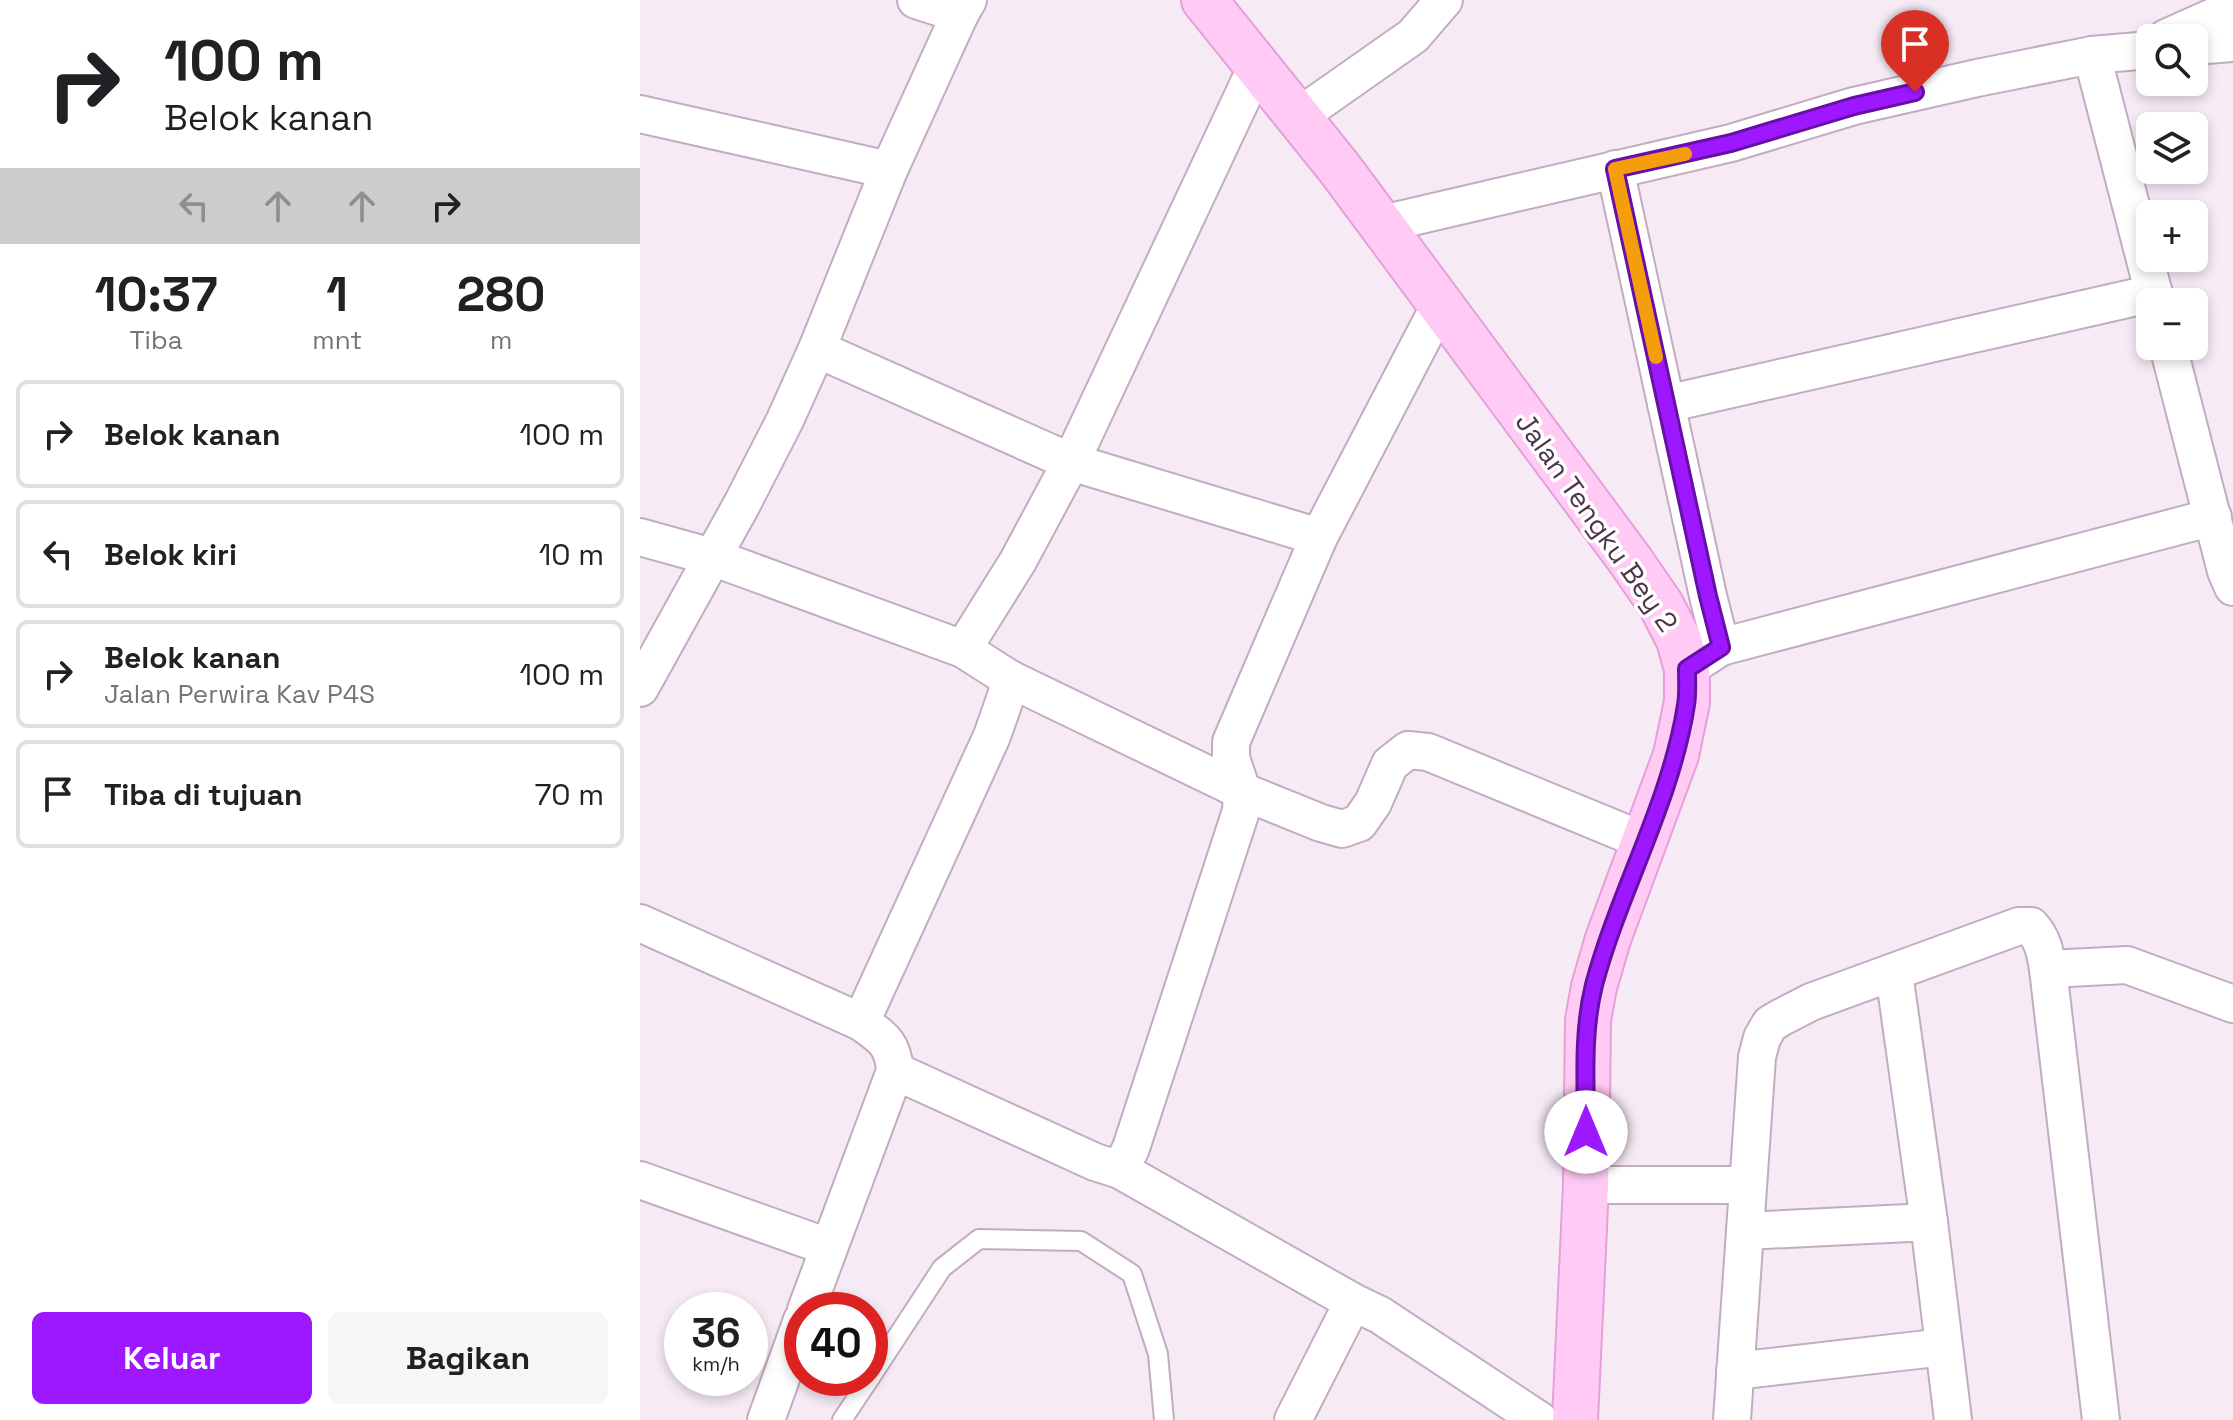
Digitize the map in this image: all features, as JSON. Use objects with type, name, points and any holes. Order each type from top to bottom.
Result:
[{"type":"street","points":[[640,688],[785,420],[889,170],[964,7],[916,0]]},
{"type":"street","points":[[1299,116],[1413,36],[1444,0]]},
{"type":"street","name":"Jalan Tengku Bey 2","points":[[1219,5],[1257,66],[1382,224],[1653,594],[1679,640],[1704,658],[1687,702],[1676,755],[1608,939],[1588,1020],[1586,1185],[1575,1420]]},
{"type":"street","points":[[2198,24],[2233,8]]},
{"type":"street","points":[[2208,45],[2233,43]]},
{"type":"street","points":[[1382,224],[1731,143],[1854,106],[2136,48]]},
{"type":"street","points":[[2092,55],[2153,288]]},
{"type":"street","points":[[963,649],[1018,561],[1071,462],[1257,66]]},
{"type":"street","points":[[640,114],[889,170]]},
{"type":"street","points":[[1615,169],[1666,404],[1704,658],[2213,517]]},
{"type":"street","points":[[1666,404],[2136,301]]},
{"type":"street","points":[[1120,1170],[1131,1148],[1241,811],[1242,791],[1231,758],[1231,742],[1319,537],[1441,303]]},
{"type":"street","points":[[817,349],[1071,462],[1319,537]]},
{"type":"street","points":[[2172,360],[2226,571],[2233,587]]},
{"type":"street","points":[[640,537],[712,557],[963,649],[1010,679],[1242,791],[1321,823],[1342,829],[1359,823],[1373,803],[1390,764],[1408,750],[1428,752],[1644,841]]},
{"type":"street","points":[[861,1022],[992,736],[1010,679]]},
{"type":"street","points":[[640,923],[861,1022],[885,1039],[894,1054],[895,1071],[812,1292]]},
{"type":"street","points":[[1732,1420],[1757,1057],[1770,1024],[1811,1002],[2019,926],[2031,926],[2044,944],[2048,969],[2101,1420]]},
{"type":"street","points":[[2048,969],[2127,965],[2233,1004]]},
{"type":"street","points":[[1894,973],[1953,1420]]},
{"type":"street","points":[[895,1071],[1095,1162],[1120,1170],[1380,1315],[1539,1420]]},
{"type":"street","points":[[640,1180],[828,1247]]},
{"type":"street","points":[[1586,1185],[1747,1185]]},
{"type":"street","points":[[1745,1231],[1929,1222]]},
{"type":"street","points":[[1293,1420],[1353,1302]]},
{"type":"street","points":[[1735,1371],[1944,1347]]},
{"type":"street","points":[[766,1420],[784,1370]]},
{"type":"lane","points":[[888,1350],[942,1268],[979,1239],[1081,1241],[1132,1274],[1158,1354],[1164,1420]]},
{"type":"lane","points":[[842,1420],[858,1396]]},
{"type":"slow traffic","points":[[1656,357],[1615,169],[1685,154]]},
{"type":"route","points":[[1586,1132],[1586,1052],[1594,987],[1608,939],[1676,755],[1687,702],[1687,669],[1721,647],[1615,169],[1731,143],[1854,106],[1915,92]]}]
